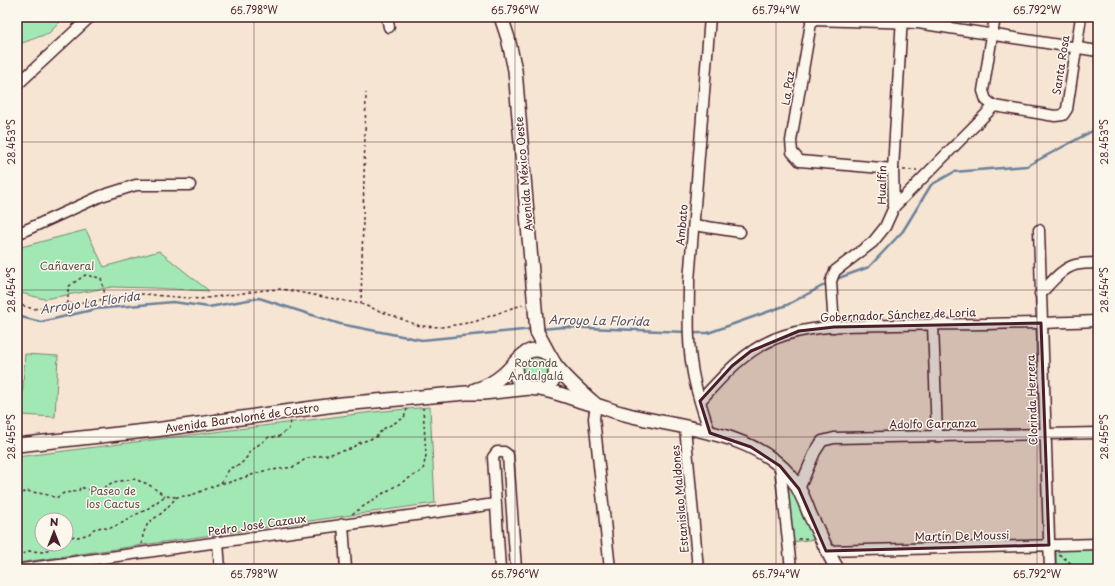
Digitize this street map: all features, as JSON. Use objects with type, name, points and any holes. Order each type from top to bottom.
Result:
[{"type":"main road","name":"Avenida México Oeste","points":[[501,17],[508,38],[515,70],[537,332],[552,359]]},
{"type":"main road","points":[[519,359],[528,352],[535,350],[543,352],[552,359],[555,372],[554,378],[547,386],[535,389],[522,384],[518,378],[515,368],[519,359],[537,332]]},
{"type":"main road","name":"Avenida Bartolomé de Castro","points":[[466,393],[479,389],[496,380],[519,359]]},
{"type":"main road","name":"Avenida Bartolomé de Castro","points":[[552,359],[570,381],[596,405]]},
{"type":"main road","name":"Avenida Bartolomé de Castro","points":[[17,445],[148,431],[342,404],[466,393],[535,389],[551,391],[620,413],[710,433],[764,453],[791,477],[799,489],[826,551],[837,569]]},
{"type":"street","points":[[17,85],[90,17]]},
{"type":"street","name":"Ambato","points":[[710,17],[689,281],[688,324],[688,340],[694,381],[710,433]]},
{"type":"street","points":[[894,207],[932,169],[990,103],[982,91],[994,17]]},
{"type":"street","name":"Santa Rosa","points":[[990,103],[1056,116],[1063,115],[1067,109],[1081,17]]},
{"type":"street","points":[[811,18],[902,20],[1098,51]]},
{"type":"street","name":"La Paz","points":[[811,18],[791,141],[792,152],[800,161],[893,169]]},
{"type":"street","name":"Hualfín","points":[[834,327],[831,281],[835,271],[873,242],[885,227],[894,207],[893,169],[902,20]]},
{"type":"street","points":[[17,234],[101,196],[136,185],[190,185]]},
{"type":"street","points":[[694,225],[740,232]]},
{"type":"street","name":"Clorinda Herrera","points":[[1039,230],[1050,569]]},
{"type":"street","points":[[1040,294],[1064,271],[1074,265],[1098,263]]},
{"type":"street","name":"Gobernador Sánchez de Loria","points":[[700,401],[732,366],[751,351],[774,339],[799,331],[834,327],[1098,321]]},
{"type":"street","points":[[933,324],[937,436]]},
{"type":"street","points":[[596,405],[594,418],[610,569]]},
{"type":"street","name":"Estanislao Maldones","points":[[685,427],[698,569]]},
{"type":"street","name":"Adolfo Carranza","points":[[799,489],[814,452],[822,441],[834,438],[1098,433]]},
{"type":"street","points":[[500,569],[493,457],[497,452],[504,452],[508,455],[516,569]]},
{"type":"street","points":[[780,466],[791,569]]},
{"type":"street","name":"Pedro José Cazaux","points":[[23,569],[141,554],[343,524],[495,504]]},
{"type":"street","points":[[343,524],[346,569]]},
{"type":"street","points":[[218,542],[220,569]]},
{"type":"street","name":"Martín De Moussi","points":[[826,551],[1098,544]]},
{"type":"path","points":[[361,304],[366,93]]},
{"type":"path","points":[[893,169],[932,169]]},
{"type":"path","points":[[68,304],[68,287],[85,275],[101,278],[106,299]]},
{"type":"path","points":[[17,303],[33,309],[142,294],[200,299],[282,289],[361,304],[420,326],[442,327],[474,322],[512,308],[535,302]]},
{"type":"path","points":[[17,496],[26,491],[50,495],[56,498],[64,493],[79,491],[80,487],[97,492],[113,482],[134,479],[148,484],[165,496],[177,497],[192,495],[221,483],[264,471],[294,467],[307,458],[327,455],[350,448],[376,437],[383,429],[404,418],[417,397]]},
{"type":"path","points":[[343,524],[350,515],[423,470],[426,455],[417,397]]},
{"type":"path","points":[[221,483],[230,468],[240,465],[250,451],[269,437],[278,437],[289,429],[291,423],[290,412]]},
{"type":"path","points":[[74,536],[78,537],[88,534],[94,529],[102,527],[108,529],[122,523],[146,510],[165,496]]},
{"type":"path","points":[[141,554],[143,534],[148,523],[163,512],[177,497]]},
{"type":"path","points":[[788,540],[820,537]]},
{"type":"path","points":[[1049,545],[1078,569]]},
{"type":"path","points":[[17,555],[29,551],[34,551]]},
{"type":"highlighted area","points":[[1041,323],[1049,545],[826,551],[799,489],[780,466],[751,447],[710,433],[700,401],[732,366],[751,351],[799,331],[834,327]]},
{"type":"green space","points":[[17,17],[65,17],[49,33],[17,45]]},
{"type":"green space","name":"Cañaveral","points":[[86,230],[104,267],[159,251],[209,291],[112,287],[44,299],[17,292],[17,248]]},
{"type":"green space","points":[[25,354],[58,356],[55,417],[21,415]]},
{"type":"green space","name":"Rotonda Andalgalá","points":[[538,354],[550,363],[548,378],[540,384],[526,381],[521,372],[522,363],[525,359]]},
{"type":"green space","name":"Paseo de los Cactus","points":[[430,407],[435,503],[17,563],[17,457],[373,412]]},
{"type":"green space","points":[[791,490],[797,497],[816,539],[792,542],[787,493]]},
{"type":"green space","points":[[1098,548],[1098,569],[1056,569],[1056,555],[1058,551]]},
{"type":"waterway","name":"Arroyo La Florida","points":[[836,279],[869,267],[903,231],[931,185],[954,172],[1027,166],[1098,128]]},
{"type":"waterway","name":"Arroyo La Florida","points":[[691,333],[708,333],[787,305],[828,283]]},
{"type":"waterway","name":"Arroyo La Florida","points":[[17,316],[41,322],[96,309],[173,302],[209,307],[259,298],[340,324],[422,340],[533,329]]},
{"type":"waterway","name":"Arroyo La Florida","points":[[542,329],[563,327],[686,332]]}]
